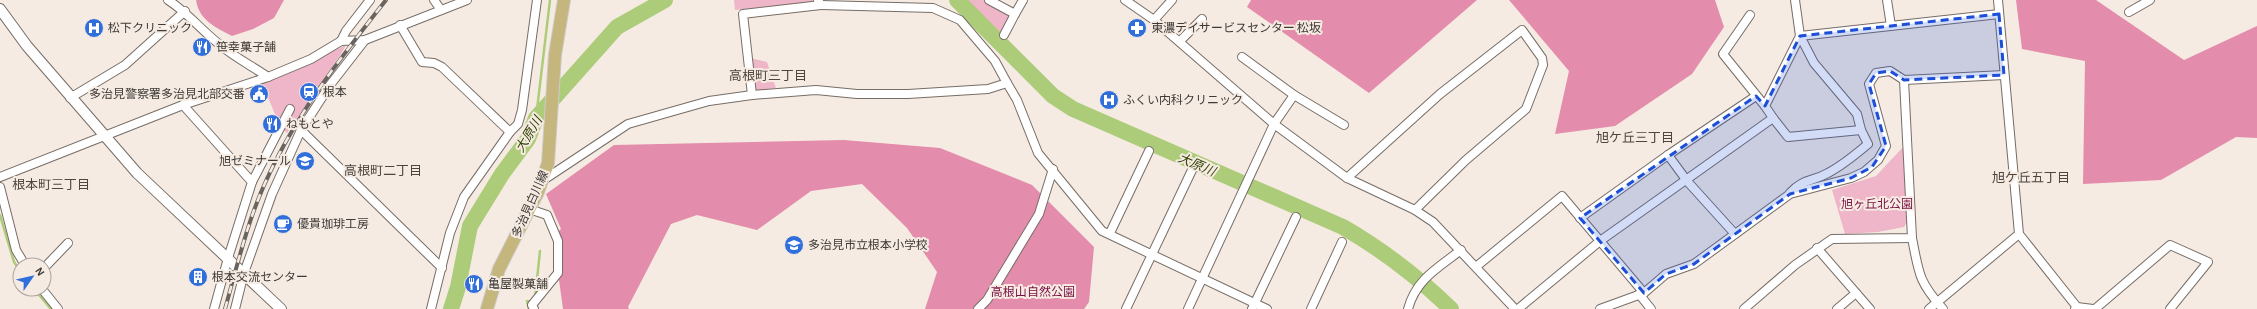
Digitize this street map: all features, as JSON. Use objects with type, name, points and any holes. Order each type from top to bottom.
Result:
[{"type":"main road","name":"多治見白川線","points":[[486,309],[499,269],[542,181],[548,163],[555,55],[564,0]]},
{"type":"street","points":[[168,0],[178,3],[201,29],[220,45],[268,76]]},
{"type":"street","points":[[341,41],[346,31],[370,0]]},
{"type":"street","points":[[434,0],[441,10]]},
{"type":"street","points":[[0,176],[104,137],[183,105],[268,76],[311,59],[341,41],[365,40],[466,0]]},
{"type":"street","points":[[432,309],[450,233],[464,197],[510,132],[518,124],[522,110],[537,0]]},
{"type":"street","points":[[989,0],[1015,14]]},
{"type":"street","points":[[1004,35],[1023,0]]},
{"type":"street","points":[[1124,0],[1154,20],[1274,124],[1346,178],[1415,210],[1434,222],[1477,266],[1513,308],[1600,241],[1773,118]]},
{"type":"street","points":[[1154,20],[1172,0]]},
{"type":"street","points":[[1600,309],[1641,293],[1666,274],[1694,264],[1790,194],[1799,183],[1826,174],[1846,163],[1868,144],[1861,130],[1857,114],[1814,63],[1800,36],[1795,0]]},
{"type":"street","points":[[1887,0],[1891,26]]},
{"type":"street","points":[[1998,0],[2019,234],[2076,308],[2094,309],[2170,245],[2208,262],[2170,309]]},
{"type":"street","points":[[2130,12],[2136,3],[2150,0]]},
{"type":"street","points":[[752,95],[743,14],[820,3],[933,8],[960,20],[995,61],[1017,100],[1038,153],[1053,169],[1102,231],[1110,233],[1151,254],[1203,277],[1254,306],[1267,309]]},
{"type":"street","points":[[0,9],[27,46],[70,98],[137,173],[281,309]]},
{"type":"street","points":[[70,98],[125,65],[185,11]]},
{"type":"street","points":[[1800,36],[1999,14]]},
{"type":"street","points":[[1750,15],[1723,54],[1788,137],[1861,130]]},
{"type":"street","points":[[1180,41],[1202,19]]},
{"type":"street","points":[[400,26],[422,62],[434,62],[442,67],[510,132]]},
{"type":"street","points":[[1346,178],[1440,94],[1522,30],[1542,58],[1543,66],[1526,109],[1466,160],[1415,210]]},
{"type":"street","points":[[1765,106],[1800,36]]},
{"type":"street","points":[[234,309],[244,273],[272,194],[301,130],[330,85],[365,40]]},
{"type":"street","points":[[1242,57],[1294,95],[1344,125]]},
{"type":"street","points":[[1790,194],[1851,178],[1872,167],[1883,153],[1886,146],[1869,84],[1876,73],[1890,71],[1904,80],[2004,75]]},
{"type":"street","points":[[1904,80],[1912,238],[1921,280],[1943,309]]},
{"type":"street","points":[[542,181],[628,124],[709,101],[752,95],[816,90],[857,94],[908,94],[988,89],[1007,83]]},
{"type":"street","points":[[1188,309],[1274,124],[1294,95]]},
{"type":"street","points":[[1580,218],[1668,155],[1756,96]]},
{"type":"street","points":[[183,105],[252,182]]},
{"type":"street","points":[[214,309],[228,258],[252,182],[290,109]]},
{"type":"street","points":[[301,130],[442,268]]},
{"type":"street","points":[[1110,233],[1149,151]]},
{"type":"street","points":[[1668,155],[1686,181],[1734,234]]},
{"type":"street","points":[[978,309],[987,300],[1039,214],[1053,169]]},
{"type":"street","points":[[1126,309],[1192,170]]},
{"type":"street","points":[[0,187],[16,250],[20,257]]},
{"type":"street","points":[[1477,266],[1562,196],[1641,293],[1651,309]]},
{"type":"street","points":[[529,209],[547,215],[558,241],[558,273],[532,305],[534,309]]},
{"type":"street","points":[[1254,306],[1296,217]]},
{"type":"street","points":[[1929,309],[2019,234]]},
{"type":"street","points":[[1744,309],[1817,248],[1832,239],[1912,238]]},
{"type":"street","points":[[1311,309],[1342,242]]},
{"type":"street","points":[[52,260],[68,243]]},
{"type":"street","points":[[1817,248],[1870,309]]},
{"type":"street","points":[[1408,309],[1412,294],[1427,276],[1461,250]]},
{"type":"street","points":[[1837,309],[1856,293]]},
{"type":"street","points":[[48,297],[58,309]]},
{"type":"highlighted area","points":[[1999,14],[2004,75],[1904,80],[1890,71],[1876,73],[1869,84],[1886,146],[1872,167],[1851,178],[1790,194],[1694,264],[1666,274],[1644,293],[1580,218],[1756,96],[1765,106],[1800,36]]},
{"type":"green space","points":[[196,0],[284,0],[274,18],[253,29],[232,36],[214,26],[204,18],[200,13]]},
{"type":"green space","points":[[734,0],[814,0],[815,2],[735,10]]},
{"type":"green space","points":[[967,0],[983,0],[1010,13],[1011,18],[1002,34]]},
{"type":"green space","points":[[1251,0],[1477,0],[1369,93],[1247,7]]},
{"type":"green space","points":[[1509,0],[1715,0],[1724,27],[1692,74],[1615,126],[1555,134],[1569,71]]},
{"type":"green space","points":[[2016,0],[2096,0],[2184,60],[2257,26],[2257,138],[2236,137],[2161,180],[2083,184],[2085,61],[2022,49]]},
{"type":"green space","points":[[346,45],[287,133],[280,126],[262,83]]},
{"type":"green space","points":[[750,58],[767,62],[776,88],[754,91]]},
{"type":"green space","name":"高根山自然公園","points":[[844,140],[940,148],[1032,185],[1094,247],[1089,302],[1084,309],[925,309],[937,272],[907,228],[862,184],[811,191],[757,230],[697,215],[671,224],[628,307],[629,309],[563,309],[553,236],[561,229],[546,194],[614,145]]},
{"type":"green space","name":"旭ヶ丘北公園","points":[[1905,145],[1907,222],[1904,227],[1878,232],[1845,234],[1832,190],[1876,176]]},
{"type":"waterway","points":[[536,118],[550,0]]},
{"type":"waterway","name":"大原川","points":[[451,309],[458,287],[470,226],[502,174],[528,139],[536,118],[617,27],[665,0]]},
{"type":"waterway","name":"大原川","points":[[957,0],[1053,96],[1073,109],[1343,227],[1399,265],[1426,286],[1451,309]]},
{"type":"waterway","points":[[0,215],[13,257]]},
{"type":"waterway","points":[[535,298],[540,251]]},
{"type":"waterway","points":[[41,297],[51,309]]},
{"type":"waterway","points":[[529,309],[527,301],[532,302]]},
{"type":"railway","points":[[225,309],[253,213],[265,183],[279,155],[294,127],[311,101],[347,50],[386,0]]},
{"type":"place","name":"松下クリニック","points":[[94,28]]},
{"type":"place","name":"東濃デイサービスセンター 松坂","points":[[1137,28]]},
{"type":"place","name":"笹幸菓子舗","points":[[202,47]]},
{"type":"place","name":"根本","points":[[309,92]]},
{"type":"place","name":"多治見警察署多治見北部交番","points":[[259,94]]},
{"type":"place","name":"ふくい内科クリニック","points":[[1109,100]]},
{"type":"place","name":"ねもとや","points":[[272,124]]},
{"type":"place","name":"旭ゼミナール","points":[[305,161]]},
{"type":"place","name":"優貴珈琲工房","points":[[283,224]]},
{"type":"place","name":"多治見市立根本小学校","points":[[794,245]]},
{"type":"place","name":"根本交流センター","points":[[198,277]]},
{"type":"place","name":"亀屋製菓舗","points":[[474,284]]},
{"type":"district","name":"高根町三丁目","points":[[768,75]]},
{"type":"district","name":"旭ケ丘三丁目","points":[[1635,137]]},
{"type":"district","name":"高根町二丁目","points":[[383,170]]},
{"type":"district","name":"旭ケ丘五丁目","points":[[2031,177]]},
{"type":"district","name":"根本町三丁目","points":[[51,184]]}]
